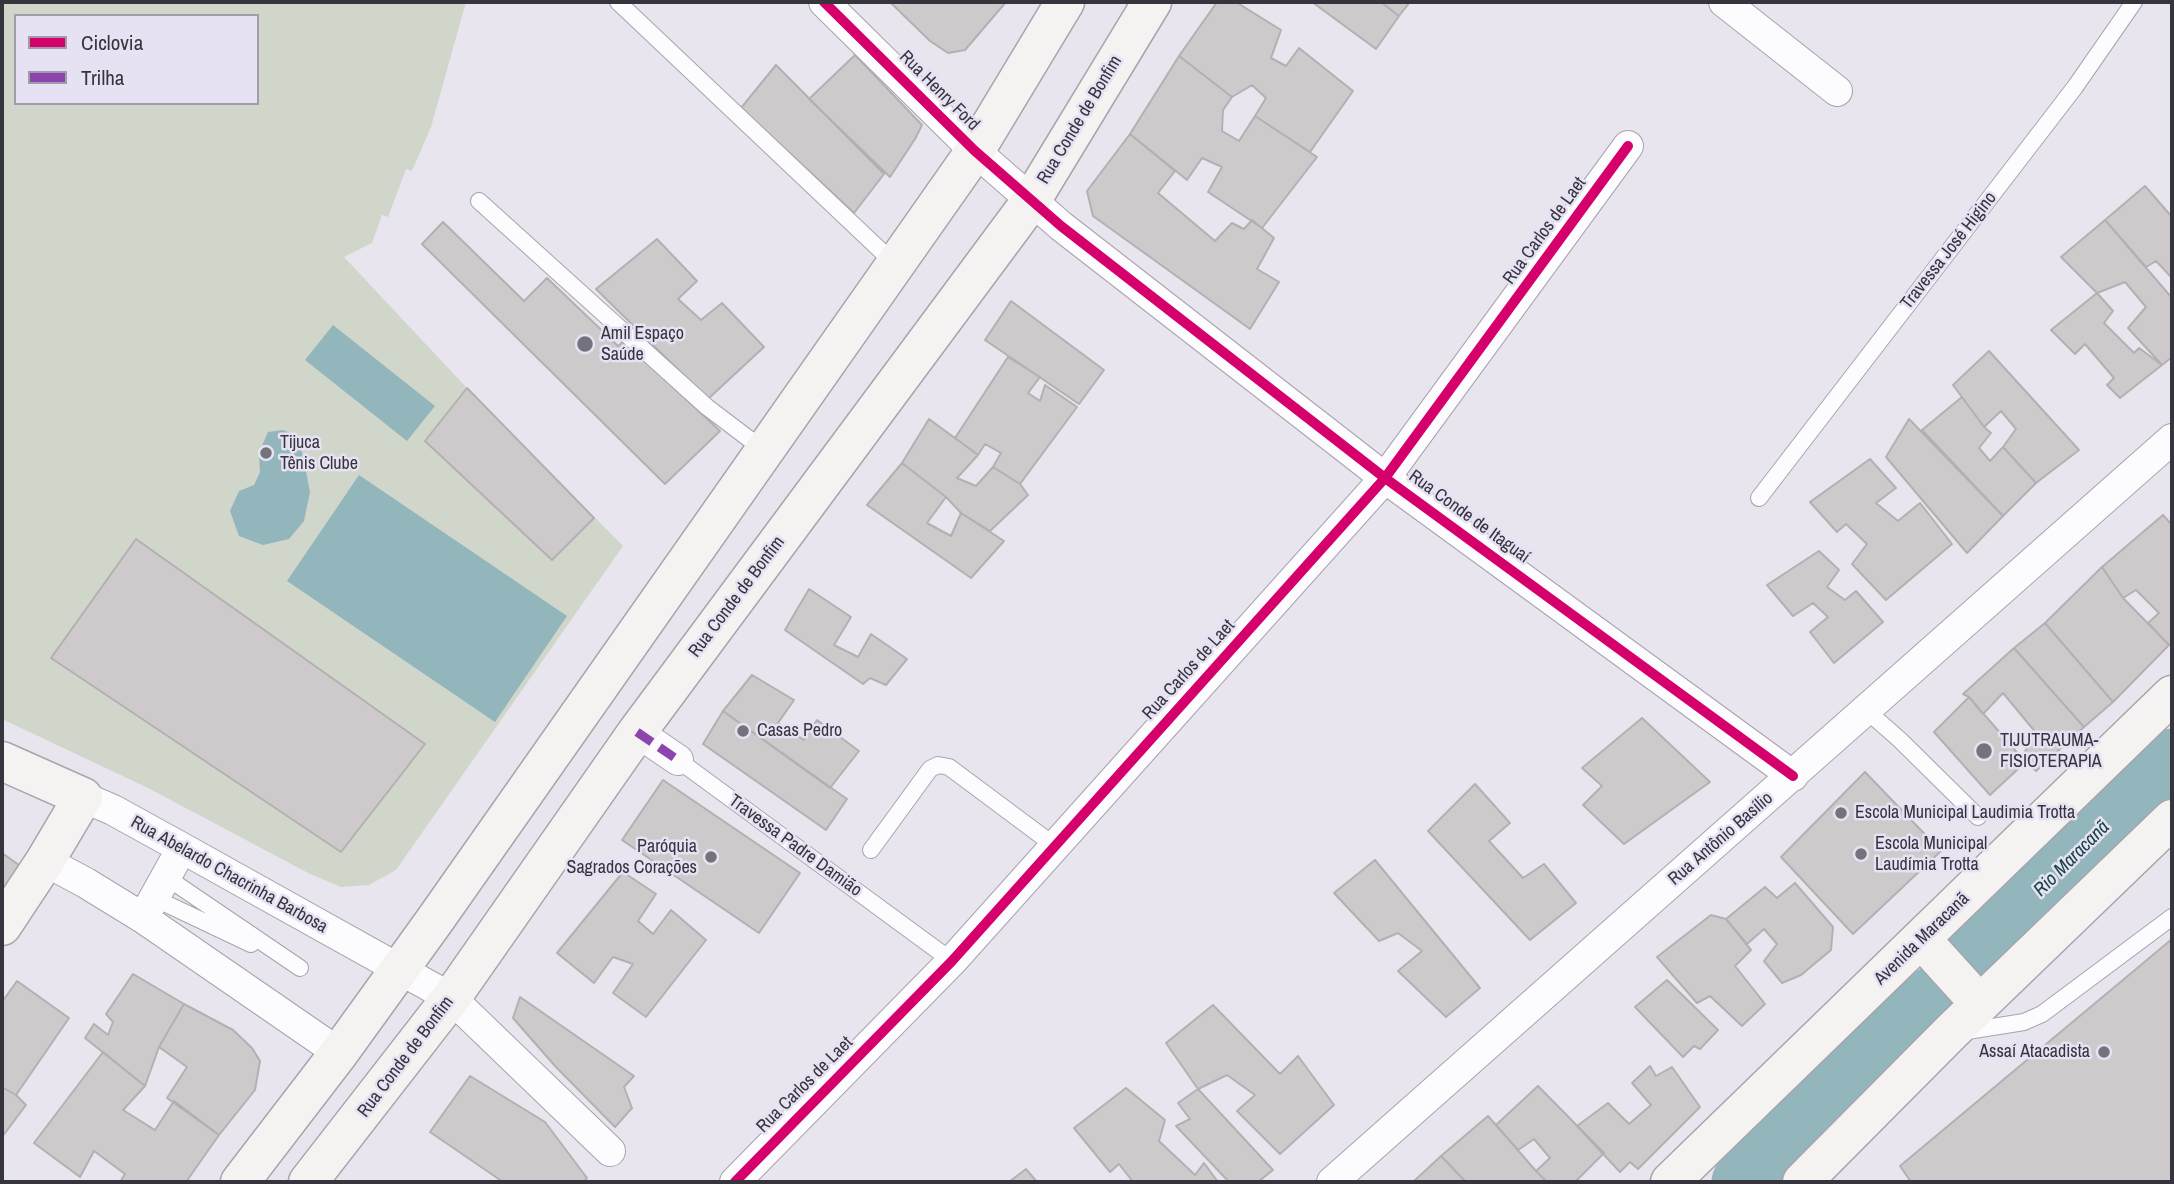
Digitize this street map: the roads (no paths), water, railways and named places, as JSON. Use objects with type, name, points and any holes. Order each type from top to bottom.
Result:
[{"type":"main road","points":[[240,1182],[339,1053],[435,919],[896,265],[975,151],[1065,2]]},
{"type":"main road","name":"Rua Conde de Bonfim","points":[[309,1182],[451,998],[637,732],[1031,201],[1152,2]]},
{"type":"main road","name":"Avenida Maracanã","points":[[1670,1182],[1928,948],[2172,695]]},
{"type":"main road","name":"Rua Abelardo Chacrinha Barbosa","points":[[2,761],[83,797]]},
{"type":"main road","points":[[2,926],[83,797]]},
{"type":"main road","points":[[1802,1182],[1951,1032],[1970,995],[2172,819]]},
{"type":"main road","points":[[1928,948],[1970,995]]},
{"type":"street","name":"Rua Henry Ford","points":[[824,2],[975,151],[1031,201]]},
{"type":"street","points":[[1724,2],[1838,90]]},
{"type":"street","name":"Rua Carlos de Laet","points":[[735,1182],[952,961],[1385,478],[1628,146]]},
{"type":"street","name":"Rua Conde de Itaguaí","points":[[1031,201],[1385,478],[1793,776]]},
{"type":"street","name":"Rua Antônio Basílio","points":[[1332,1182],[2172,439]]},
{"type":"street","name":"Travessa Padre Damião","points":[[637,732],[678,760]]},
{"type":"street","name":"Rua Abelardo Chacrinha Barbosa","points":[[83,797],[113,810],[451,998],[610,1151]]},
{"type":"street","points":[[154,898],[182,848]]},
{"type":"street","points":[[45,861],[86,883],[154,898],[339,1053]]},
{"type":"lane","points":[[618,2],[896,265]]},
{"type":"lane","name":"Travessa José Higino","points":[[1759,498],[2075,87],[2134,2]]},
{"type":"lane","points":[[479,201],[707,407],[765,452]]},
{"type":"lane","points":[[1866,710],[1978,817]]},
{"type":"lane","name":"Travessa Padre Damião","points":[[678,760],[952,961]]},
{"type":"lane","points":[[871,850],[930,769],[938,765],[949,767],[1055,846]]},
{"type":"lane","points":[[154,898],[300,968],[154,898]]},
{"type":"lane","points":[[1951,1032],[1996,1028],[2024,1022],[2042,1014],[2172,917]]},
{"type":"water","points":[[333,325],[435,406],[407,441],[305,360]]},
{"type":"water","points":[[283,430],[299,437],[310,492],[304,521],[289,539],[263,545],[239,536],[230,511],[239,491],[254,485],[260,472],[259,453],[268,432]]},
{"type":"water","points":[[359,475],[567,616],[495,722],[287,581]]},
{"type":"waterway","name":"Rio Maracanã","points":[[1971,958],[2172,759]]},
{"type":"waterway","name":"Rio Maracanã","points":[[1742,1182],[1934,996]]},
{"type":"place","name":"Amil Espaço Saúde","points":[[585,344]]},
{"type":"place","name":"Tijuca Tênis Clube","points":[[266,453]]},
{"type":"place","name":"Casas Pedro","points":[[743,731]]},
{"type":"place","name":"TIJUTRAUMA- FISIOTERAPIA","points":[[1984,751]]},
{"type":"place","name":"Escola Municipal Laudimia Trotta","points":[[1841,813]]},
{"type":"place","name":"Escola Municipal Laudímia Trotta","points":[[1861,854]]},
{"type":"place","name":"Paróquia Sagrados Corações","points":[[711,857]]},
{"type":"place","name":"Assaí Atacadista","points":[[2104,1052]]}]
